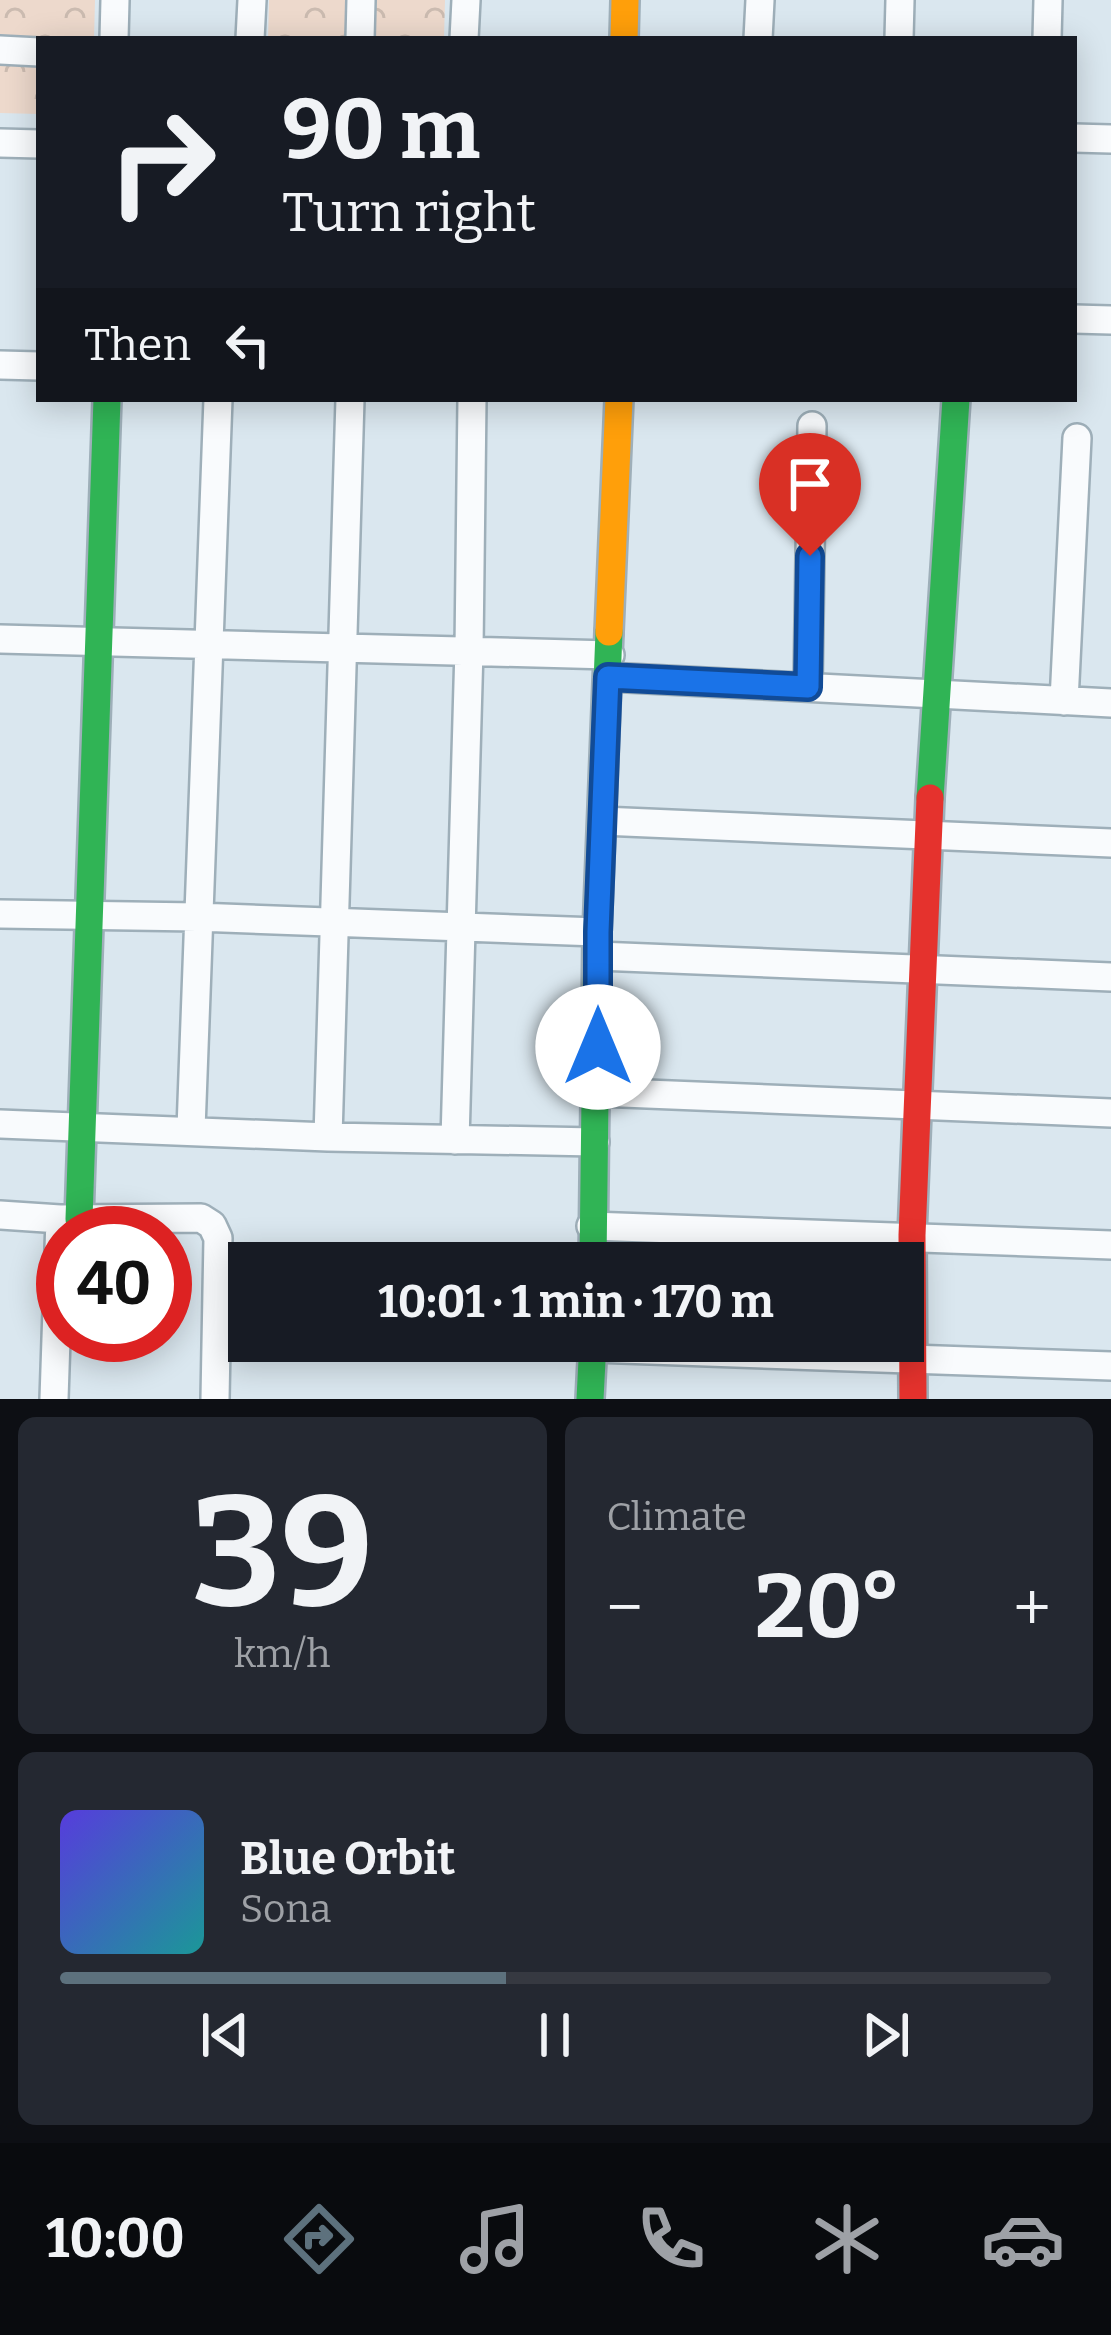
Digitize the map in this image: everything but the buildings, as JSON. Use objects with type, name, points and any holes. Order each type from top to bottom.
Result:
[{"type":"street","points":[[114,36],[115,0]]},
{"type":"street","points":[[250,36],[252,0]]},
{"type":"street","points":[[360,36],[361,0]]},
{"type":"street","points":[[464,36],[466,0]]},
{"type":"street","points":[[624,36],[625,0]]},
{"type":"street","points":[[758,36],[760,0]]},
{"type":"street","points":[[899,36],[900,0]]},
{"type":"street","points":[[1047,36],[1048,0]]},
{"type":"street","points":[[0,50],[36,52]]},
{"type":"street","points":[[1077,138],[1111,139]]},
{"type":"street","points":[[0,143],[36,144]]},
{"type":"street","points":[[1077,319],[1111,320]]},
{"type":"street","points":[[0,365],[36,367]]},
{"type":"street","points":[[72,1206],[82,1127],[107,402]]},
{"type":"street","points":[[191,1129],[218,402]]},
{"type":"street","points":[[328,1137],[350,402]]},
{"type":"street","points":[[455,1140],[470,649],[472,402]]},
{"type":"street","points":[[592,1242],[619,402]]},
{"type":"street","points":[[912,1241],[933,694],[956,402]]},
{"type":"street","points":[[808,687],[812,426]]},
{"type":"street","points":[[1064,701],[1077,438]]},
{"type":"street","points":[[0,639],[470,649],[808,687],[1111,703]]},
{"type":"street","points":[[602,821],[1111,843]]},
{"type":"street","points":[[0,914],[461,926],[598,944],[1111,977]]},
{"type":"street","points":[[598,1092],[1111,1113]]},
{"type":"street","points":[[0,1124],[595,1142]]},
{"type":"street","points":[[0,1214],[36,1217]]},
{"type":"street","points":[[192,1218],[212,1225],[218,1238],[215,1399]]},
{"type":"street","points":[[591,1226],[1111,1246]]},
{"type":"street","points":[[924,1358],[1111,1366]]},
{"type":"street","points":[[54,1399],[57,1362]]},
{"type":"street","points":[[590,1399],[592,1362]]},
{"type":"street","points":[[913,1399],[915,1362]]},
{"type":"green space","points":[[0,0],[95,0],[94,36],[36,36],[36,114],[0,113]]},
{"type":"green space","points":[[269,0],[445,0],[444,36],[268,36]]},
{"type":"traffic: fast","points":[[79,1206],[107,402]]},
{"type":"traffic: fast","points":[[930,798],[956,402]]},
{"type":"traffic: fast","points":[[593,1242],[597,932],[609,632]]},
{"type":"traffic: fast","points":[[590,1399],[592,1362]]},
{"type":"traffic: slow","points":[[624,36],[625,0]]},
{"type":"traffic: slow","points":[[609,632],[619,402]]},
{"type":"traffic: jam","points":[[913,1399],[912,1235],[930,798]]},
{"type":"route","points":[[598,1047],[608,677],[808,687],[810,556]]}]
